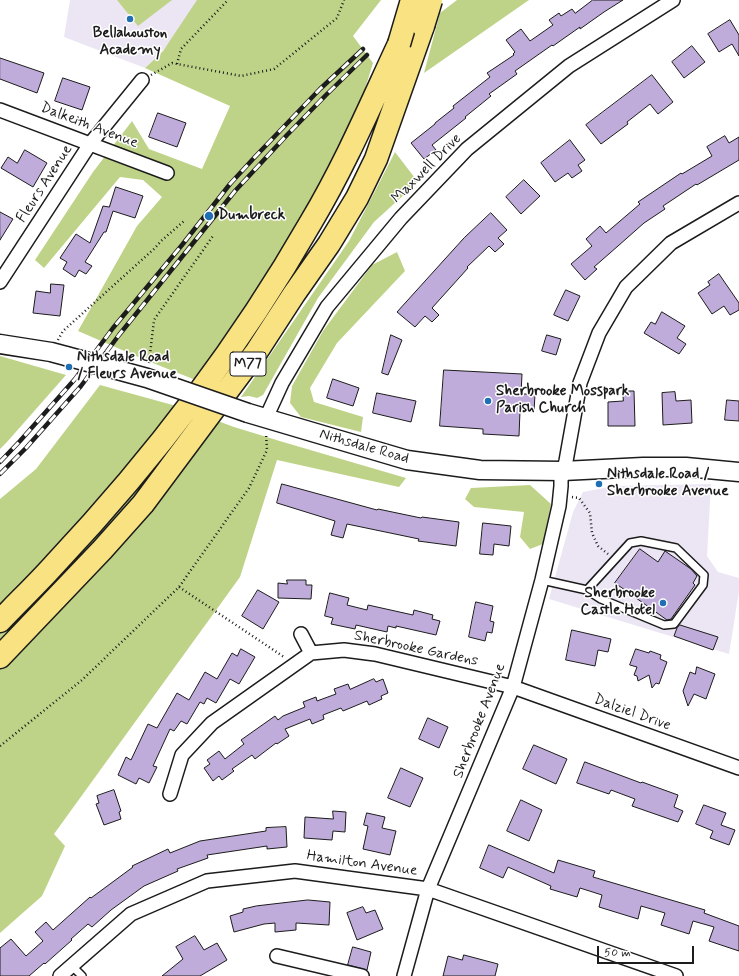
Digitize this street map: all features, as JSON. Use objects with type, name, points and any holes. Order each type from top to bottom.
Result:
[{"type":"highway","name":"M77","points":[[0,621],[55,565],[163,439],[215,370],[257,309],[312,222],[357,136],[399,44],[412,0]]},
{"type":"highway","name":"M77","points":[[0,657],[102,550],[143,504],[257,351],[329,244],[357,198],[376,159],[431,0]]},
{"type":"highway","name":"M77","points":[[0,615],[55,565]]},
{"type":"street","name":"Maxwell Drive","points":[[266,418],[282,383],[327,307],[401,218],[467,149],[569,66],[673,0]]},
{"type":"street","name":"Fleurs Avenue","points":[[0,282],[90,144],[142,80]]},
{"type":"street","name":"Dalkeith Avenue","points":[[0,110],[167,172]]},
{"type":"street","name":"Sherbrooke Avenue","points":[[404,976],[428,889],[513,687],[542,580],[559,506],[561,480],[580,383],[599,333],[626,287],[672,243],[739,203]]},
{"type":"street","name":"Nithsdale Road","points":[[0,344],[61,350],[248,413],[407,460],[480,470],[563,471],[643,467],[686,467],[739,472]]},
{"type":"street","points":[[301,634],[311,653]]},
{"type":"street","name":"Sherbrooke Gardens","points":[[170,794],[182,755],[212,723],[311,653],[344,650],[375,654],[513,687]]},
{"type":"street","name":"Dalziel Drive","points":[[513,687],[739,768]]},
{"type":"street","name":"Hamilton Avenue","points":[[60,976],[131,914],[206,881],[295,871],[428,889],[676,976]]},
{"type":"street","points":[[277,956],[362,976]]},
{"type":"lane","points":[[542,580],[587,590],[601,599],[664,625],[674,624],[703,585],[704,575],[676,548],[641,541],[630,543],[587,590]]},
{"type":"lane","points":[[72,966],[82,976]]},
{"type":"path","points":[[177,64],[181,49],[228,0]]},
{"type":"path","points":[[142,80],[172,63],[241,76],[274,69],[337,18],[344,0]]},
{"type":"path","points":[[61,350],[63,331],[184,221]]},
{"type":"path","points":[[148,368],[154,320],[213,236]]},
{"type":"path","points":[[0,746],[82,680],[179,587],[249,488],[267,450],[266,418]]},
{"type":"path","points":[[560,494],[579,498],[590,513],[592,533],[598,546],[615,559]]},
{"type":"path","points":[[179,587],[295,664]]},
{"type":"shaded area","name":"Bellahouston Academy","points":[[70,0],[212,0],[145,68],[64,37]]},
{"type":"shaded area","points":[[711,484],[707,556],[718,572],[739,578],[739,591],[729,654],[549,599],[573,512],[583,492],[614,486]]},
{"type":"green space","points":[[117,0],[172,0],[138,26]]},
{"type":"green space","points":[[197,0],[381,0],[353,36],[373,63],[354,124],[330,177],[198,381],[78,331],[137,226],[162,197],[143,180],[120,177],[44,268],[35,260],[93,172],[132,121],[149,149],[202,169],[230,106],[145,68],[163,51]]},
{"type":"green space","points":[[457,0],[529,0],[424,73],[440,13]]},
{"type":"green space","points":[[395,152],[418,182],[374,222],[318,298],[263,395],[257,398],[249,396],[241,397],[349,241]]},
{"type":"green space","points":[[397,252],[405,271],[337,343],[310,388],[314,402],[363,417],[361,432],[301,417],[290,403],[292,386],[323,331],[372,265]]},
{"type":"green space","points":[[0,356],[66,375],[0,449]]},
{"type":"green space","points":[[100,385],[180,407],[234,427],[406,478],[399,487],[277,460],[240,577],[54,834],[65,846],[42,896],[0,933],[0,499],[36,469]]},
{"type":"green space","points":[[530,485],[551,504],[543,544],[530,549],[520,537],[524,512],[474,507],[465,499],[471,488]]},
{"type":"building","points":[[593,0],[623,0],[580,29],[580,27],[553,46],[552,45],[515,71],[517,74],[489,94],[491,96],[432,145],[436,150],[424,159],[411,143],[454,108],[453,106],[490,77],[487,73],[514,55],[513,54],[515,52],[506,40],[521,29],[530,41],[553,25],[549,20],[559,13],[561,16],[572,9],[575,13]]},
{"type":"building","points":[[730,20],[739,35],[739,56],[732,44],[719,52],[708,34]]},
{"type":"building","points":[[692,46],[705,62],[684,78],[672,62]]},
{"type":"building","points":[[0,58],[44,73],[37,93],[0,79]]},
{"type":"building","points":[[652,75],[673,102],[658,114],[650,104],[627,122],[628,124],[601,144],[586,125]]},
{"type":"building","points":[[63,78],[90,87],[82,110],[55,101]]},
{"type":"building","points":[[158,113],[186,123],[177,147],[149,137]]},
{"type":"building","points":[[725,136],[729,143],[739,137],[739,160],[697,185],[696,184],[663,206],[665,209],[644,223],[594,267],[597,269],[585,280],[571,264],[592,246],[586,239],[600,226],[606,233],[640,204],[638,202],[681,173],[682,174],[712,156],[707,147]]},
{"type":"building","points":[[570,140],[585,160],[578,165],[582,171],[572,178],[568,173],[555,182],[541,163]]},
{"type":"building","points":[[25,150],[47,163],[33,187],[1,168],[8,157],[17,163]]},
{"type":"building","points":[[524,180],[540,196],[521,214],[506,197]]},
{"type":"building","points":[[116,187],[143,196],[135,218],[113,211],[106,232],[104,232],[85,262],[92,266],[86,274],[79,270],[75,277],[63,269],[67,262],[60,258],[76,234],[90,243],[103,206],[109,207]]},
{"type":"building","points":[[0,212],[13,219],[0,240]]},
{"type":"building","points":[[491,213],[507,230],[498,238],[504,244],[495,252],[489,246],[467,267],[468,268],[432,308],[439,315],[432,322],[425,316],[415,327],[397,312],[464,238]]},
{"type":"building","points":[[719,274],[739,303],[739,310],[730,315],[724,306],[712,314],[698,293],[710,285],[708,282]]},
{"type":"building","points":[[51,284],[64,285],[60,316],[33,313],[36,291],[50,293]]},
{"type":"building","points":[[566,290],[580,296],[568,321],[554,315]]},
{"type":"building","points":[[662,312],[685,326],[677,338],[686,344],[679,354],[644,333],[651,322],[655,324]]},
{"type":"building","points":[[391,335],[402,340],[388,375],[382,373]]},
{"type":"building","points":[[547,335],[561,339],[556,355],[542,351]]},
{"type":"building","name":"Sherbrooke Mosspark Parish Church","points":[[444,370],[522,374],[521,394],[535,394],[534,412],[520,411],[519,436],[483,434],[483,429],[440,426]]},
{"type":"building","points":[[333,379],[359,388],[353,406],[327,398]]},
{"type":"building","points":[[623,391],[634,391],[635,426],[608,426],[608,402],[623,401]]},
{"type":"building","points":[[675,392],[676,401],[691,400],[692,423],[663,425],[662,393]]},
{"type":"building","points":[[377,393],[416,401],[411,422],[373,413]]},
{"type":"building","points":[[727,400],[739,401],[739,421],[725,420]]},
{"type":"building","points":[[282,484],[377,510],[421,518],[459,522],[456,546],[418,541],[419,539],[347,524],[343,538],[331,535],[335,521],[277,503]]},
{"type":"building","points":[[483,523],[511,526],[509,546],[494,544],[493,555],[480,554]]},
{"type":"building","name":"Sherbrooke Castle Hotel","points":[[640,549],[658,562],[665,551],[691,569],[697,576],[693,583],[695,585],[671,619],[667,620],[615,583]]},
{"type":"building","points":[[287,580],[306,580],[306,585],[312,585],[311,599],[278,598],[278,583],[287,584]]},
{"type":"building","points":[[258,590],[279,602],[263,629],[242,616]]},
{"type":"building","points":[[330,593],[349,598],[347,605],[367,610],[368,605],[413,615],[414,610],[433,615],[432,619],[440,621],[436,635],[396,626],[396,628],[388,626],[387,632],[356,625],[355,629],[331,624],[333,618],[325,616]]},
{"type":"building","points":[[476,602],[493,606],[490,621],[494,622],[492,633],[487,632],[485,641],[469,637]]},
{"type":"building","points":[[680,625],[718,637],[713,650],[674,636]]},
{"type":"building","points":[[572,630],[611,639],[608,652],[598,650],[595,666],[566,660]]},
{"type":"building","points":[[241,649],[255,657],[239,684],[230,679],[216,703],[207,698],[204,704],[200,702],[187,724],[181,721],[174,731],[170,729],[153,766],[157,767],[149,783],[139,778],[136,784],[118,775],[126,757],[131,760],[148,724],[157,728],[177,693],[189,700],[205,672],[217,679],[232,653],[237,656]]},
{"type":"building","points":[[636,649],[649,653],[650,651],[661,655],[660,659],[667,662],[659,684],[656,683],[652,688],[649,675],[638,681],[637,676],[634,675],[637,667],[630,665]]},
{"type":"building","points":[[697,667],[715,674],[706,699],[694,694],[688,706],[683,691],[690,672],[695,674]]},
{"type":"building","points":[[374,679],[376,682],[383,679],[388,693],[381,696],[382,699],[369,705],[367,701],[343,711],[341,708],[323,715],[324,719],[312,724],[310,719],[285,729],[289,736],[277,744],[276,743],[255,759],[252,755],[232,769],[234,771],[222,780],[219,776],[213,781],[204,768],[210,764],[207,760],[219,751],[225,759],[244,744],[241,740],[275,716],[278,720],[283,716],[305,707],[303,702],[316,697],[317,701],[336,694],[334,689],[348,684],[350,689]]},
{"type":"building","points":[[428,718],[448,727],[439,748],[419,739]]},
{"type":"building","points":[[534,745],[567,759],[556,784],[523,769]]},
{"type":"building","points":[[585,762],[678,795],[674,807],[683,811],[678,822],[632,806],[635,799],[611,790],[609,794],[577,783]]},
{"type":"building","points":[[401,768],[423,778],[410,807],[388,798]]},
{"type":"building","points":[[114,790],[121,811],[119,812],[121,819],[104,825],[96,804],[99,803],[97,796]]},
{"type":"building","points":[[521,800],[542,810],[529,841],[507,831]]},
{"type":"building","points":[[704,805],[726,813],[721,825],[735,830],[729,845],[710,838],[713,831],[696,824]]},
{"type":"building","points":[[333,811],[346,812],[345,832],[333,831],[332,840],[304,838],[305,817],[333,819]]},
{"type":"building","points":[[367,813],[385,817],[382,828],[396,831],[390,855],[363,849],[368,826],[364,825]]},
{"type":"building","points":[[286,827],[287,847],[267,849],[267,846],[207,855],[208,858],[177,869],[178,871],[144,886],[111,910],[92,927],[88,924],[45,964],[44,963],[29,976],[0,976],[0,948],[11,939],[26,956],[43,941],[35,932],[46,922],[53,930],[90,897],[91,898],[133,867],[132,866],[168,849],[170,853],[200,841],[266,831],[266,828]]},
{"type":"building","points":[[489,845],[554,873],[558,860],[595,871],[593,877],[705,910],[704,913],[739,926],[739,951],[709,941],[714,927],[693,921],[689,934],[661,925],[665,913],[641,906],[638,919],[599,907],[602,895],[580,888],[577,897],[550,889],[551,886],[508,867],[503,878],[480,868]]},
{"type":"building","points":[[308,900],[330,902],[329,925],[296,923],[296,930],[275,932],[275,923],[264,924],[234,932],[230,916],[243,912],[243,909]]},
{"type":"building","points":[[363,907],[366,913],[375,910],[383,929],[357,940],[347,913]]},
{"type":"building","points":[[195,936],[204,950],[217,943],[227,960],[200,976],[162,976],[183,959],[176,947]]},
{"type":"building","points":[[353,947],[371,952],[367,970],[348,965]]},
{"type":"building","points":[[464,955],[498,964],[495,976],[443,976],[448,956],[462,960]]},
{"type":"railway","points":[[0,462],[75,379],[113,328],[182,245],[230,184],[320,89],[363,49]]},
{"type":"railway","points":[[0,474],[26,448],[81,386],[119,335],[235,191],[287,135],[367,55]]},
{"type":"place","name":"Bellahouston Academy","points":[[130,19]]},
{"type":"place","name":"Dumbreck","points":[[209,216]]},
{"type":"place","name":"Nithsdale Road / Fleurs Avenue","points":[[69,367]]},
{"type":"place","name":"Sherbrooke Mosspark Parish Church","points":[[488,401]]},
{"type":"place","name":"Nithsdale Road / Sherbrooke Avenue","points":[[599,484]]},
{"type":"place","name":"Sherbrooke Castle Hotel","points":[[663,603]]}]
